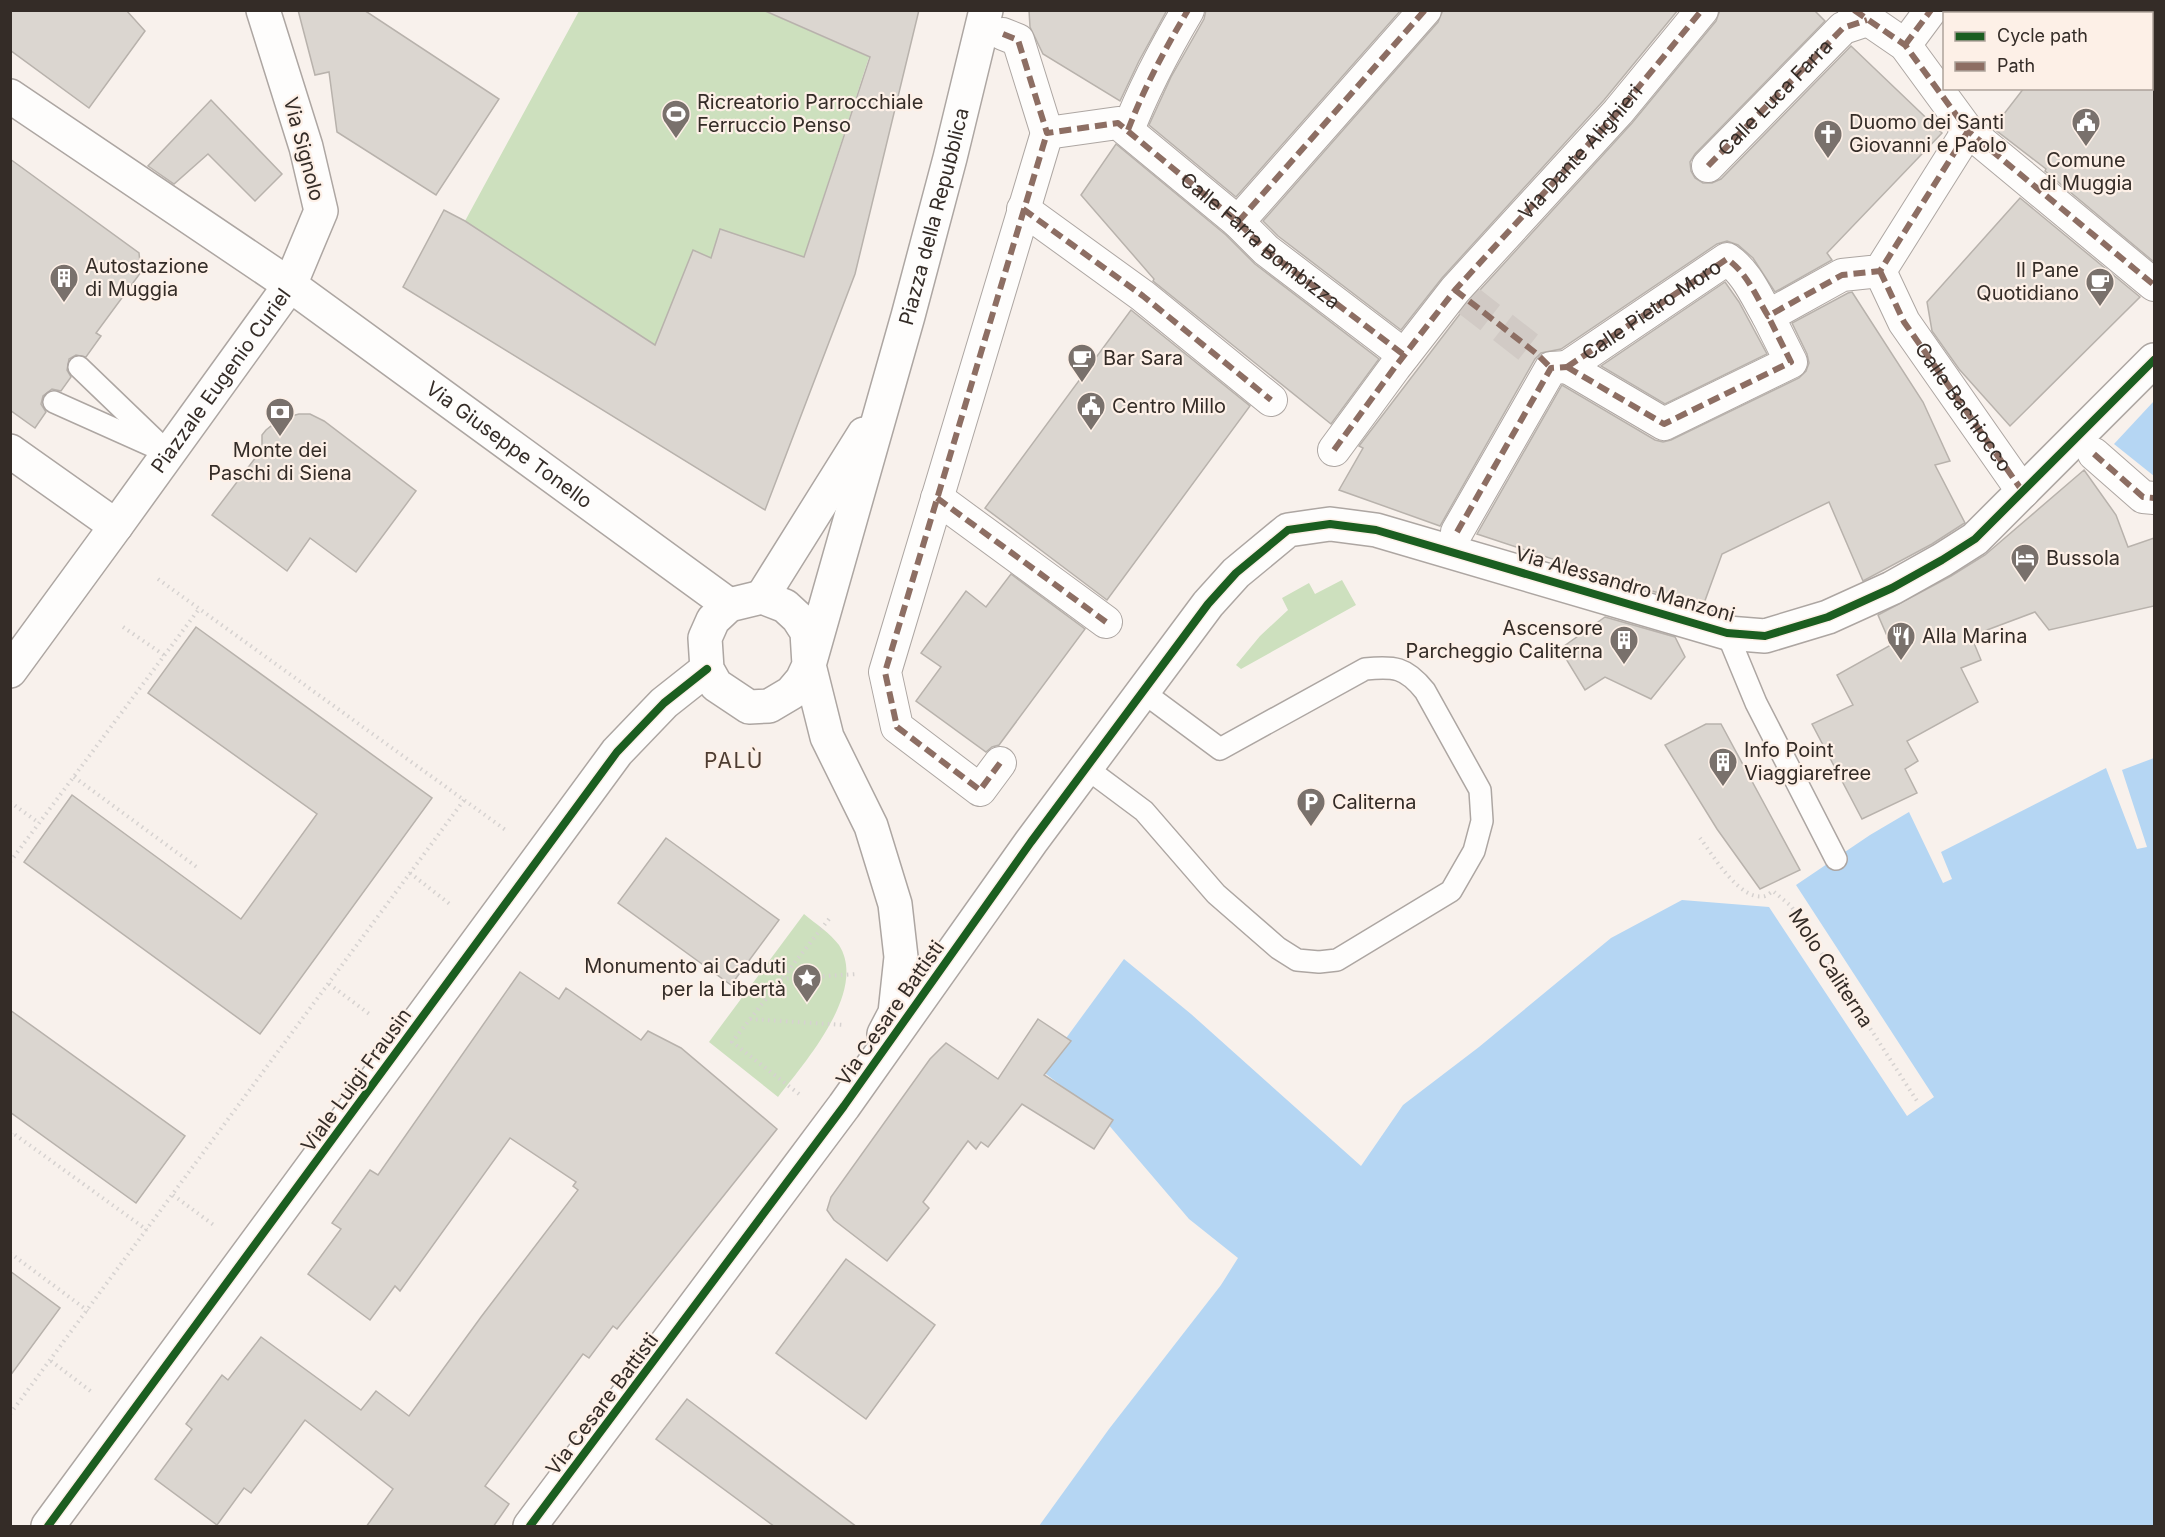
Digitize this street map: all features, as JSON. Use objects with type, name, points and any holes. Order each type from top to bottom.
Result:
[{"type":"main road","name":"Via Signolo","points":[[263,10],[306,147],[321,211],[290,285]]},
{"type":"main road","name":"Piazza della Repubblica","points":[[809,664],[884,402],[950,158],[990,25]]},
{"type":"main road","name":"Piazzale Eugenio Curiel","points":[[10,96],[290,285],[10,671]]},
{"type":"main road","name":"Via Giuseppe Tonello","points":[[290,285],[729,605]]},
{"type":"main road","name":"Via Alessandro Manzoni","points":[[1288,530],[1330,524],[1376,530],[1727,633],[1766,636],[1828,617],[1892,588],[1942,561],[1975,539],[2154,360]]},
{"type":"main road","name":"Piazza della Repubblica","points":[[762,597],[884,402]]},
{"type":"main road","points":[[10,451],[116,526]]},
{"type":"main road","name":"Via Cesare Battisti","points":[[530,1527],[844,1106],[1085,767],[1208,604],[1236,573],[1288,530]]},
{"type":"main road","points":[[809,664],[802,680],[791,693],[769,706],[749,707],[716,685],[707,669],[705,638],[713,620],[729,605],[762,597],[785,606],[798,618],[807,632],[809,664],[827,737],[871,826],[895,904],[901,957],[895,1013],[844,1106]]},
{"type":"main road","name":"Viale Luigi Frausin","points":[[48,1527],[617,752],[664,703],[707,669]]},
{"type":"street","points":[[1047,133],[1123,127],[1188,10]]},
{"type":"street","points":[[1238,222],[1425,10]]},
{"type":"street","name":"Via Dante Alighieri","points":[[1334,450],[1404,355],[1618,112],[1702,10]]},
{"type":"street","points":[[1905,45],[1930,10]]},
{"type":"street","points":[[1854,19],[1905,45],[1968,131],[2154,285]]},
{"type":"street","name":"Calle Luca Farra","points":[[1708,166],[1854,19]]},
{"type":"street","points":[[990,25],[1018,40],[1047,133],[885,672],[897,727],[980,790],[1000,763]]},
{"type":"street","name":"Calle Farra Bombizza","points":[[1123,127],[1238,222],[1266,250],[1404,355]]},
{"type":"street","points":[[1457,532],[1552,363],[1664,424],[1791,362],[1768,316],[1842,275],[1880,271],[1968,131]]},
{"type":"street","points":[[1023,209],[1143,297],[1271,400]]},
{"type":"street","name":"Calle Pietro Moro","points":[[1552,363],[1727,259],[1744,275],[1768,316]]},
{"type":"street","name":"Calle Bachiocco","points":[[1880,271],[1904,322],[2023,492]]},
{"type":"street","points":[[2094,454],[2143,497],[2154,498]]},
{"type":"street","points":[[937,498],[1106,622]]},
{"type":"lane","points":[[79,367],[168,453]]},
{"type":"lane","points":[[54,402],[168,453]]},
{"type":"lane","points":[[1727,633],[1755,703],[1836,859]]},
{"type":"lane","points":[[1085,767],[1144,811],[1216,894],[1264,937],[1297,960],[1319,962],[1337,960],[1451,891],[1474,851],[1482,821],[1480,790],[1425,690],[1404,670],[1385,667],[1365,669],[1220,749],[1143,692]]},
{"type":"path","points":[[158,579],[516,837]]},
{"type":"path","points":[[10,862],[199,609]]},
{"type":"path","points":[[123,627],[164,655]]},
{"type":"path","points":[[74,777],[198,868]]},
{"type":"path","points":[[10,1414],[464,800]]},
{"type":"path","points":[[10,802],[39,823]]},
{"type":"path","points":[[410,873],[460,912]]},
{"type":"path","points":[[799,1094],[732,1042],[829,919]]},
{"type":"path","points":[[780,979],[864,973]]},
{"type":"path","points":[[328,984],[379,1021]]},
{"type":"path","points":[[749,1018],[847,1025]]},
{"type":"path","points":[[10,1139],[12,1132],[147,1230]]},
{"type":"path","points":[[173,1195],[221,1230]]},
{"type":"path","points":[[10,1253],[88,1311]]},
{"type":"path","points":[[51,1361],[98,1396]]},
{"type":"green space","name":"Ricreatorio Parrocchiale Ferruccio Penso","points":[[579,11],[767,11],[869,57],[814,226],[854,276],[720,229],[711,258],[694,251],[655,345],[465,221]]},
{"type":"green space","points":[[1342,580],[1356,605],[1241,669],[1236,665],[1260,636],[1288,610],[1282,598],[1309,583],[1315,594]]},
{"type":"green space","points":[[804,914],[839,945],[846,963],[846,983],[840,1004],[830,1025],[778,1097],[709,1042]]},
{"type":"water","points":[[2154,401],[2154,476],[2114,444]]},
{"type":"water","points":[[2154,758],[2154,1526],[1039,1526],[1109,1429],[1221,1285],[1238,1258],[1189,1219],[1101,1116],[1042,1071],[1124,959],[1191,1014],[1361,1166],[1403,1105],[1479,1047],[1611,938],[1682,900],[1769,907],[1907,1116],[1934,1097],[1796,885],[1870,835],[1909,812],[1943,883],[1952,879],[1941,852],[2106,768],[2137,849],[2147,847],[2122,770]]},
{"type":"building","points":[[10,10],[126,10],[145,31],[89,108],[10,50]]},
{"type":"building","points":[[298,10],[364,10],[499,99],[436,195],[337,132],[329,72],[315,75]]},
{"type":"building","points":[[763,10],[919,10],[855,274],[765,510],[403,287],[444,210],[465,221],[655,345],[693,250],[711,258],[720,229],[804,257],[870,57]]},
{"type":"building","points":[[1029,10],[1167,10],[1120,101],[1043,54],[1030,27]]},
{"type":"building","points":[[1206,10],[1401,10],[1236,197],[1149,125],[1171,77],[1204,19]]},
{"type":"building","points":[[1443,10],[1678,10],[1604,100],[1442,278],[1401,330],[1278,236],[1263,221],[1438,22]]},
{"type":"building","points":[[1720,10],[1814,10],[1825,21],[1695,154],[1690,162],[1691,171],[1695,178],[1703,183],[1712,183],[1721,179],[1851,46],[1942,133],[1827,253],[1832,260],[1775,292],[1753,258],[1738,245],[1727,241],[1717,244],[1561,349],[1541,353],[1535,359],[1440,526],[1339,490],[1363,448],[1359,446],[1469,302],[1632,123],[1716,21]]},
{"type":"building","name":"Comune di Muggia","points":[[2154,88],[2154,262],[2045,171],[2046,169],[1993,128],[2022,90],[2153,90]]},
{"type":"building","points":[[211,100],[282,174],[255,201],[208,154],[174,184],[148,166]]},
{"type":"building","points":[[1116,144],[1226,235],[1255,264],[1379,359],[1331,424],[1153,281],[1154,279],[1081,195]]},
{"type":"building","name":"Autostazione di Muggia","points":[[10,159],[139,253],[141,272],[96,333],[101,336],[86,357],[76,355],[69,359],[67,370],[71,377],[61,391],[52,389],[43,396],[41,404],[46,412],[35,428],[10,410]]},
{"type":"building","points":[[2020,198],[2140,297],[2010,426],[1959,369],[1932,331],[1927,302]]},
{"type":"building","points":[[1725,282],[1739,302],[1767,354],[1665,404],[1601,366]]},
{"type":"building","points":[[1852,292],[1923,402],[1950,461],[1935,465],[1965,523],[1932,544],[1863,581],[1829,502],[1722,554],[1703,606],[1477,534],[1562,385],[1655,440],[1663,442],[1671,440],[1799,378],[1806,371],[1809,363],[1792,323]]},
{"type":"building","points":[[1131,310],[1250,406],[1107,600],[985,508]]},
{"type":"building","points":[[299,414],[310,414],[324,421],[416,491],[356,572],[310,538],[287,571],[212,515],[262,449],[262,435],[266,430],[280,419]]},
{"type":"building","points":[[2084,470],[2116,515],[2128,547],[2154,538],[2154,606],[2049,630],[2035,612],[1971,636],[1981,660],[1961,668],[1978,702],[1907,741],[1918,761],[1905,769],[1917,793],[1862,819],[1812,724],[1853,705],[1837,675],[1891,645],[1878,615],[1985,555]]},
{"type":"building","points":[[1011,574],[1085,629],[999,745],[986,752],[916,701],[941,667],[921,653],[966,591],[986,607]]},
{"type":"building","name":"Ascensore Parcheggio Caliterna","points":[[1605,617],[1675,637],[1685,657],[1651,699],[1605,677],[1585,690],[1560,649]]},
{"type":"building","points":[[196,627],[432,798],[260,1034],[24,862],[72,795],[241,919],[317,814],[148,693]]},
{"type":"building","name":"Info Point Viaggiarefree","points":[[1706,724],[1721,724],[1800,870],[1760,889],[1717,829],[1665,745]]},
{"type":"building","points":[[666,838],[779,920],[731,985],[618,903]]},
{"type":"building","points":[[520,972],[559,999],[566,988],[641,1040],[648,1031],[681,1048],[777,1129],[617,1329],[613,1326],[589,1358],[583,1354],[485,1486],[509,1504],[493,1527],[366,1527],[393,1489],[305,1420],[251,1493],[244,1488],[217,1525],[155,1479],[192,1429],[186,1424],[222,1375],[228,1380],[261,1337],[361,1410],[376,1391],[409,1416],[578,1190],[573,1186],[576,1182],[510,1138],[400,1291],[395,1286],[370,1320],[308,1274],[341,1229],[332,1223],[370,1170],[378,1175]]},
{"type":"building","points":[[10,1010],[185,1136],[136,1203],[10,1112]]},
{"type":"building","points":[[1038,1019],[1071,1041],[1044,1075],[1113,1120],[1094,1149],[1022,1104],[988,1147],[981,1142],[976,1149],[968,1141],[923,1202],[929,1208],[887,1261],[834,1220],[827,1210],[831,1197],[930,1059],[946,1043],[998,1079]]},
{"type":"building","points":[[846,1259],[935,1325],[866,1419],[776,1353]]},
{"type":"building","points":[[10,1271],[60,1308],[10,1376]]},
{"type":"building","points":[[687,1399],[857,1527],[775,1527],[656,1439]]},
{"type":"tunnel","points":[[1465,298],[1537,354]]},
{"type":"marked path","points":[[1128,130],[1155,69],[1188,10]]},
{"type":"marked path","points":[[1238,222],[1425,10]]},
{"type":"marked path","points":[[1334,450],[1455,290],[1618,112],[1702,10]]},
{"type":"marked path","points":[[1854,10],[1905,45],[1968,131],[2154,285]]},
{"type":"marked path","points":[[1905,45],[1931,10]]},
{"type":"marked path","points":[[1708,166],[1843,28],[1867,20]]},
{"type":"marked path","points":[[1003,34],[1018,40],[1047,133],[1118,123],[1238,222],[1266,250],[1404,355]]},
{"type":"marked path","points":[[1567,367],[1727,259],[1746,278],[1768,316],[1842,275],[1880,271],[1968,131]]},
{"type":"marked path","points":[[1000,763],[980,790],[897,727],[885,672],[1047,133]]},
{"type":"marked path","points":[[1023,209],[1143,296],[1271,400]]},
{"type":"marked path","points":[[1880,271],[1904,322],[2023,492]]},
{"type":"marked path","points":[[1455,290],[1537,354],[1551,368]]},
{"type":"marked path","points":[[1567,367],[1664,424],[1791,362],[1768,316]]},
{"type":"marked path","points":[[1457,532],[1551,368],[1567,367]]},
{"type":"marked path","points":[[2094,454],[2143,497],[2154,498]]},
{"type":"marked path","points":[[937,498],[1106,622]]},
{"type":"cycle path","points":[[530,1526],[844,1106],[1031,842],[1208,604],[1236,573],[1288,530],[1330,524],[1376,530],[1727,633],[1765,636],[1828,617],[1892,588],[1975,539],[2154,360]]},
{"type":"cycle path","points":[[48,1526],[617,752],[664,703],[707,669]]},
{"type":"place","name":"Ricreatorio Parrocchiale Ferruccio Penso","points":[[676,140]]},
{"type":"place","name":"Comune di Muggia","points":[[2086,148]]},
{"type":"place","name":"Duomo dei Santi Giovanni e Paolo","points":[[1828,160]]},
{"type":"place","name":"Autostazione di Muggia","points":[[64,304]]},
{"type":"place","name":"Il Pane Quotidiano","points":[[2100,308]]},
{"type":"place","name":"Bar Sara","points":[[1082,384]]},
{"type":"place","name":"Centro Millo","points":[[1091,432]]},
{"type":"place","name":"Monte dei Paschi di Siena","points":[[280,438]]},
{"type":"place","name":"Bussola","points":[[2025,584]]},
{"type":"place","name":"Alla Marina","points":[[1901,662]]},
{"type":"place","name":"Ascensore Parcheggio Caliterna","points":[[1624,666]]},
{"type":"place","name":"Info Point Viaggiarefree","points":[[1723,788]]},
{"type":"place","name":"Caliterna","points":[[1311,828]]},
{"type":"place","name":"Monumento ai Caduti per la Libertà","points":[[807,1004]]},
{"type":"district","name":"PALÙ","points":[[734,760]]}]
